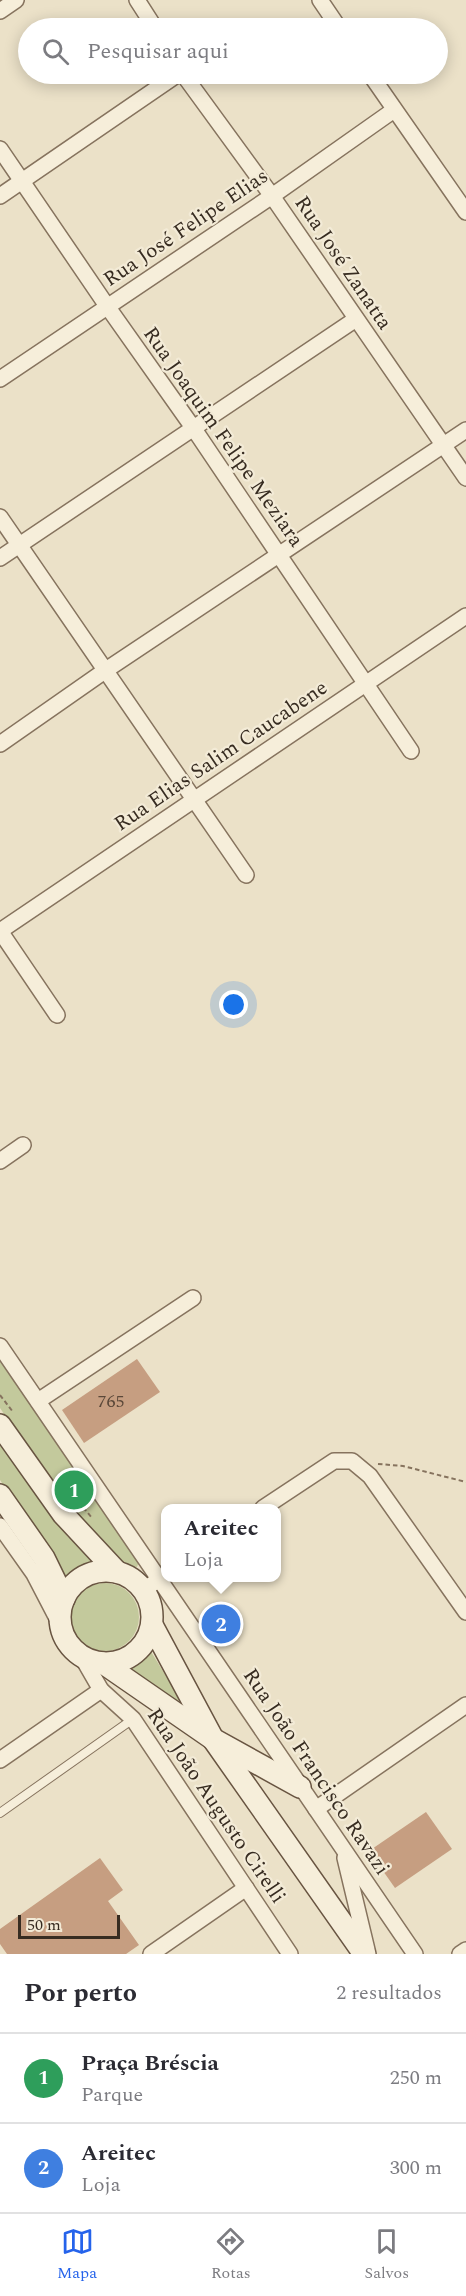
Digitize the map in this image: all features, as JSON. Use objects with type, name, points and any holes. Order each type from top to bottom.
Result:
[{"type":"main road","points":[[9,1422],[63,1514],[117,1572]]},
{"type":"main road","points":[[0,1495],[44,1558],[64,1599]]},
{"type":"main road","points":[[103,1663],[117,1662],[129,1657],[140,1649],[148,1638],[152,1625],[150,1602],[156,1581],[117,1572],[101,1571],[86,1576],[73,1586],[64,1599],[60,1624],[71,1647],[82,1657],[103,1663],[213,1739],[300,1787]]},
{"type":"main road","points":[[152,1625],[213,1739],[366,1954]]},
{"type":"street","points":[[0,11],[16,0]]},
{"type":"street","points":[[136,0],[148,18]]},
{"type":"street","points":[[320,0],[332,18]]},
{"type":"street","points":[[0,196],[164,84]]},
{"type":"street","name":"Rua José Zanatta","points":[[190,84],[272,196],[466,478]]},
{"type":"street","points":[[377,84],[466,212]]},
{"type":"street","name":"Rua José Felipe Elias","points":[[0,379],[272,196],[394,110]]},
{"type":"street","name":"Rua Joaquim Felipe Meziara","points":[[0,149],[106,306],[194,429],[411,751]]},
{"type":"street","points":[[0,558],[356,319]]},
{"type":"street","points":[[0,744],[106,670],[466,430]]},
{"type":"street","points":[[0,517],[246,874]]},
{"type":"street","name":"Rua Elias Salim Caucabene","points":[[0,931],[466,616]]},
{"type":"street","points":[[0,931],[57,1015]]},
{"type":"street","points":[[0,1161],[23,1145]]},
{"type":"street","points":[[38,1401],[193,1298]]},
{"type":"street","name":"Rua João Francisco Ravazi","points":[[0,1346],[156,1581],[415,1954]]},
{"type":"street","points":[[270,1504],[334,1461],[352,1461],[370,1476],[466,1612]]},
{"type":"street","points":[[0,1526],[34,1574],[60,1624]]},
{"type":"street","name":"Rua João Augusto Cirelli","points":[[82,1657],[101,1690],[133,1719],[290,1954]]},
{"type":"street","points":[[0,1760],[101,1690]]},
{"type":"street","points":[[316,1809],[466,1705]]},
{"type":"street","points":[[342,1847],[366,1954]]},
{"type":"street","points":[[151,1954],[246,1888]]},
{"type":"street","points":[[460,1954],[466,1950]]},
{"type":"lane","points":[[0,1813],[133,1719]]},
{"type":"path","points":[[0,1395],[9,1422]]},
{"type":"path","points":[[352,1461],[402,1466],[466,1482]]},
{"type":"path","points":[[67,1488],[97,1523]]},
{"type":"green space","points":[[0,1361],[139,1562],[137,1567],[126,1566],[79,1517],[37,1463],[0,1408]]},
{"type":"green space","points":[[0,1441],[68,1537],[97,1562],[97,1565],[63,1580],[59,1569],[0,1480]]},
{"type":"green space","points":[[98,1583],[112,1583],[124,1588],[134,1598],[139,1617],[134,1636],[124,1646],[112,1651],[98,1651],[86,1646],[76,1636],[71,1624],[71,1610],[76,1598],[86,1588]]},
{"type":"green space","points":[[150,1650],[185,1707],[182,1709],[128,1667]]},
{"type":"building","points":[[137,1359],[160,1392],[84,1443],[62,1410]]},
{"type":"building","points":[[426,1812],[452,1849],[395,1888],[369,1851]]},
{"type":"building","points":[[100,1858],[123,1890],[108,1901],[139,1945],[126,1954],[7,1954],[0,1944],[0,1929]]},
{"type":"place","name":"Praça Bréscia","points":[[74,1490]]},
{"type":"place","name":"Areitec","points":[[221,1624]]}]
